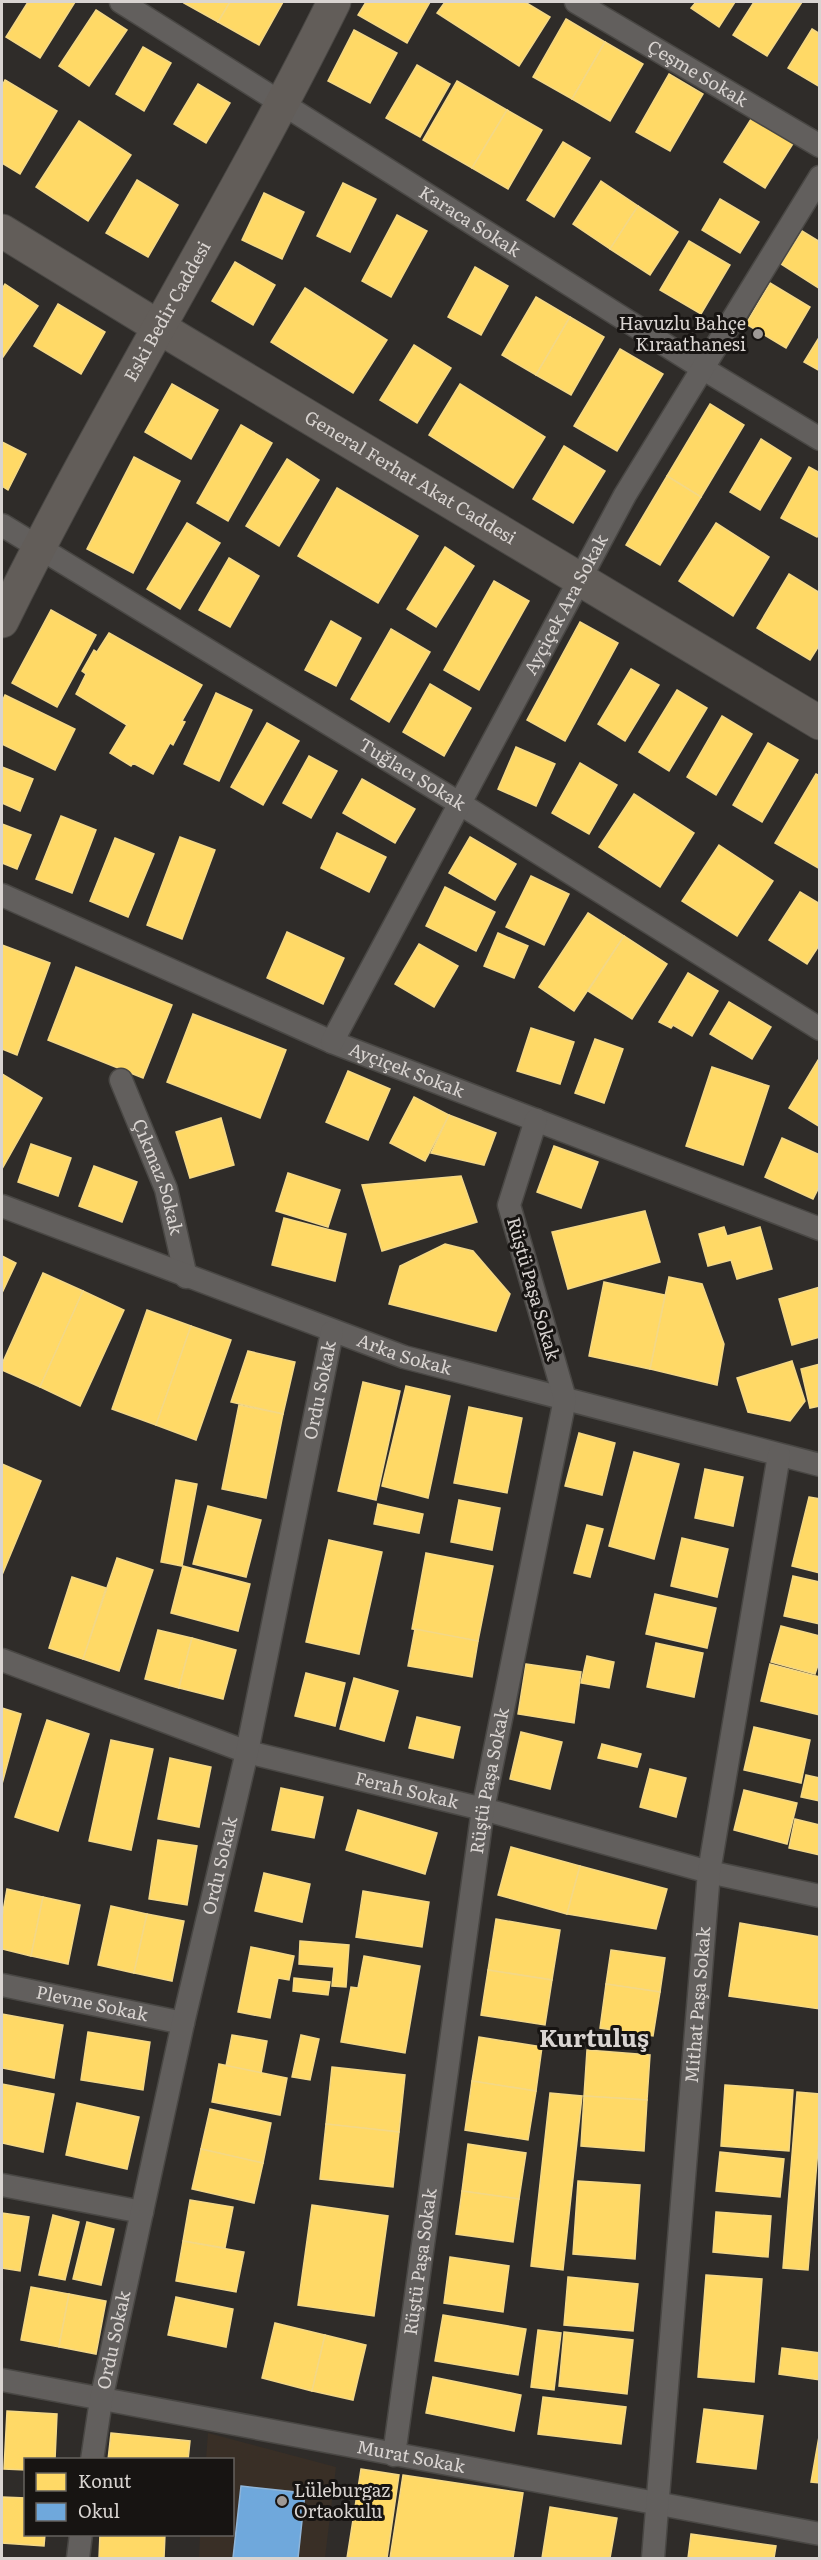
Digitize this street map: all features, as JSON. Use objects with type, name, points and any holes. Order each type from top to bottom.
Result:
[{"type":"street","name":"Karaca Sokak","points":[[121,2],[702,368],[819,439]]},
{"type":"street","name":"Eski Bedir Caddesi","points":[[2,621],[38,548],[157,327],[283,103],[334,2]]},
{"type":"street","name":"Çeşme Sokak","points":[[576,2],[819,146]]},
{"type":"street","name":"Ayçiçek Ara Sokak","points":[[332,1042],[625,495],[819,177]]},
{"type":"street","name":"General Ferhat Akat Caddesi","points":[[2,231],[157,327],[819,723]]},
{"type":"street","name":"Tuğlacı Sokak","points":[[2,525],[459,803],[819,1029]]},
{"type":"street","name":"Ayçiçek Sokak","points":[[2,895],[332,1042],[819,1229]]},
{"type":"street","name":"Çıkmaz Sokak","points":[[121,1080],[166,1189],[186,1277]]},
{"type":"street","name":"Rüştü Paşa Sokak","points":[[394,2455],[483,1809],[565,1399],[509,1205],[536,1120]]},
{"type":"street","name":"Arka Sokak","points":[[2,1206],[332,1332],[404,1357],[819,1465]]},
{"type":"street","name":"Ordu Sokak","points":[[92,2458],[101,2400],[183,2023],[247,1752],[332,1332]]},
{"type":"street","name":"Mithat Paşa Sokak","points":[[653,2559],[709,1872],[779,1455]]},
{"type":"street","name":"Ferah Sokak","points":[[2,1660],[247,1752],[483,1809],[709,1872],[819,1896]]},
{"type":"street","name":"Plevne Sokak","points":[[2,1985],[183,2023]]},
{"type":"street","points":[[2,2185],[142,2212]]},
{"type":"street","name":"Murat Sokak","points":[[2,2380],[819,2534]]},
{"type":"street","points":[[78,2559],[81,2536]]},
{"type":"shaded area","name":"Lüleburgaz Ortaokulu","points":[[208,2433],[336,2467],[325,2558],[199,2558],[200,2536],[234,2536],[234,2458],[206,2458]]},
{"type":"building: Konut","points":[[28,2],[75,2],[40,58],[6,37]]},
{"type":"building: Konut","points":[[185,2],[230,2],[218,22]]},
{"type":"building: Konut","points":[[230,2],[283,2],[259,45],[218,22]]},
{"type":"building: Konut","points":[[366,2],[430,2],[407,43],[358,15]]},
{"type":"building: Konut","points":[[445,2],[525,2],[550,17],[519,66],[437,13]]},
{"type":"building: Konut","points":[[696,2],[735,2],[719,27],[691,8]]},
{"type":"building: Konut","points":[[754,2],[802,2],[767,56],[733,35]]},
{"type":"building: Konut","points":[[96,10],[127,30],[89,86],[59,66]]},
{"type":"building: Konut","points":[[566,19],[605,42],[572,99],[533,77]]},
{"type":"building: Konut","points":[[812,29],[820,34],[820,87],[788,68]]},
{"type":"building: Konut","points":[[354,30],[397,53],[370,103],[328,81]]},
{"type":"building: Konut","points":[[605,42],[643,64],[610,121],[572,99]]},
{"type":"building: Konut","points":[[143,47],[171,63],[144,111],[116,94]]},
{"type":"building: Konut","points":[[417,65],[450,84],[420,137],[386,118]]},
{"type":"building: Konut","points":[[669,74],[703,94],[670,151],[636,132]]},
{"type":"building: Konut","points":[[5,80],[57,111],[20,174],[2,163],[2,86]]},
{"type":"building: Konut","points":[[457,81],[507,110],[472,168],[423,140]]},
{"type":"building: Konut","points":[[198,84],[230,103],[206,143],[174,124]]},
{"type":"building: Konut","points":[[507,110],[542,130],[508,189],[472,168]]},
{"type":"building: Konut","points":[[753,116],[794,142],[765,188],[724,162]]},
{"type":"building: Konut","points":[[79,121],[131,155],[88,221],[36,187]]},
{"type":"building: Konut","points":[[563,142],[590,158],[554,217],[527,200]]},
{"type":"building: Konut","points":[[137,180],[178,205],[148,257],[106,233]]},
{"type":"building: Konut","points":[[601,181],[638,206],[610,249],[573,224]]},
{"type":"building: Konut","points":[[343,183],[376,199],[350,252],[317,236]]},
{"type":"building: Konut","points":[[264,193],[304,212],[282,259],[242,240]]},
{"type":"building: Konut","points":[[720,199],[759,222],[740,253],[702,230]]},
{"type":"building: Konut","points":[[638,206],[678,232],[650,275],[610,249]]},
{"type":"building: Konut","points":[[397,215],[427,231],[391,297],[362,281]]},
{"type":"building: Konut","points":[[802,231],[820,242],[820,289],[781,264]]},
{"type":"building: Konut","points":[[689,241],[730,265],[701,314],[660,290]]},
{"type":"building: Konut","points":[[235,262],[275,285],[253,325],[212,301]]},
{"type":"building: Konut","points":[[475,267],[508,286],[481,335],[448,317]]},
{"type":"building: Konut","points":[[770,283],[810,307],[786,348],[746,324]]},
{"type":"building: Konut","points":[[5,284],[38,306],[3,357],[2,289]]},
{"type":"building: Konut","points":[[305,288],[387,340],[353,393],[271,342]]},
{"type":"building: Konut","points":[[536,297],[570,317],[536,375],[502,355]]},
{"type":"building: Konut","points":[[58,304],[105,332],[81,374],[34,346]]},
{"type":"building: Konut","points":[[570,317],[604,337],[571,395],[536,375]]},
{"type":"building: Konut","points":[[820,336],[820,371],[804,362]]},
{"type":"building: Konut","points":[[414,345],[451,368],[417,423],[380,400]]},
{"type":"building: Konut","points":[[620,349],[663,374],[617,451],[574,426]]},
{"type":"building: Konut","points":[[172,384],[218,410],[191,459],[145,432]]},
{"type":"building: Konut","points":[[460,384],[545,437],[513,488],[429,435]]},
{"type":"building: Konut","points":[[710,404],[744,425],[701,497],[667,476]]},
{"type":"building: Konut","points":[[241,425],[272,443],[228,521],[197,503]]},
{"type":"building: Konut","points":[[761,439],[791,458],[760,510],[730,492]]},
{"type":"building: Konut","points":[[2,442],[26,454],[8,490],[2,486]]},
{"type":"building: Konut","points":[[564,446],[605,471],[573,523],[533,499]]},
{"type":"building: Konut","points":[[134,457],[180,481],[133,573],[87,549]]},
{"type":"building: Konut","points":[[287,459],[319,480],[279,546],[246,526]]},
{"type":"building: Konut","points":[[809,467],[820,473],[820,532],[817,537],[781,518]]},
{"type":"building: Konut","points":[[667,476],[701,497],[660,565],[626,545]]},
{"type":"building: Konut","points":[[337,488],[418,536],[378,603],[298,556]]},
{"type":"building: Konut","points":[[187,523],[220,543],[180,609],[147,589]]},
{"type":"building: Konut","points":[[716,523],[769,557],[733,616],[679,581]]},
{"type":"building: Konut","points":[[445,547],[474,566],[436,627],[407,609]]},
{"type":"building: Konut","points":[[229,558],[259,576],[230,627],[199,610]]},
{"type":"building: Konut","points":[[789,574],[820,593],[820,644],[810,660],[757,628]]},
{"type":"building: Konut","points":[[494,581],[529,601],[479,690],[444,670]]},
{"type":"building: Konut","points":[[51,610],[96,635],[57,707],[12,683]]},
{"type":"building: Konut","points":[[331,621],[361,638],[336,686],[305,670]]},
{"type":"building: Konut","points":[[580,622],[618,643],[565,741],[527,720]]},
{"type":"building: Konut","points":[[391,629],[430,652],[389,722],[351,699]]},
{"type":"building: Konut","points":[[109,633],[202,685],[182,721],[185,722],[173,745],[170,743],[153,774],[133,763],[131,766],[110,753],[127,725],[76,694],[86,674],[82,671],[94,650],[97,652]]},
{"type":"building: Konut","points":[[631,669],[659,685],[625,741],[598,724]]},
{"type":"building: Konut","points":[[430,684],[471,708],[444,756],[403,732]]},
{"type":"building: Konut","points":[[677,690],[707,708],[669,771],[639,752]]},
{"type":"building: Konut","points":[[216,693],[252,710],[219,781],[184,764]]},
{"type":"building: Konut","points":[[5,695],[75,729],[55,770],[2,744],[2,702]]},
{"type":"building: Konut","points":[[722,716],[752,734],[716,795],[687,777]]},
{"type":"building: Konut","points":[[267,723],[299,741],[263,805],[231,787]]},
{"type":"building: Konut","points":[[768,743],[798,760],[762,822],[733,805]]},
{"type":"building: Konut","points":[[516,747],[555,764],[536,806],[498,789]]},
{"type":"building: Konut","points":[[309,756],[337,771],[311,818],[283,803]]},
{"type":"building: Konut","points":[[580,763],[617,785],[589,834],[552,813]]},
{"type":"building: Konut","points":[[2,767],[33,779],[20,811],[2,803]]},
{"type":"building: Konut","points":[[816,774],[820,776],[820,869],[775,843]]},
{"type":"building: Konut","points":[[362,779],[415,809],[395,843],[343,813]]},
{"type":"building: Konut","points":[[634,794],[694,833],[660,887],[599,847]]},
{"type":"building: Konut","points":[[61,816],[96,830],[72,893],[36,879]]},
{"type":"building: Konut","points":[[2,824],[31,835],[17,869],[2,863]]},
{"type":"building: Konut","points":[[337,833],[386,857],[369,892],[321,868]]},
{"type":"building: Konut","points":[[180,837],[215,850],[182,939],[147,925]]},
{"type":"building: Konut","points":[[470,837],[516,864],[495,900],[449,873]]},
{"type":"building: Konut","points":[[115,838],[154,854],[128,917],[90,901]]},
{"type":"building: Konut","points":[[719,845],[773,881],[737,936],[682,901]]},
{"type":"building: Konut","points":[[531,876],[569,894],[544,945],[506,927]]},
{"type":"building: Konut","points":[[445,887],[495,912],[476,951],[426,926]]},
{"type":"building: Konut","points":[[800,892],[820,904],[820,944],[807,964],[769,940]]},
{"type":"building: Konut","points":[[588,913],[624,936],[574,1011],[539,987]]},
{"type":"building: Konut","points":[[287,932],[344,958],[323,1004],[267,978]]},
{"type":"building: Konut","points":[[498,933],[528,946],[514,978],[484,966]]},
{"type":"building: Konut","points":[[624,936],[667,964],[632,1019],[588,991]]},
{"type":"building: Konut","points":[[419,944],[458,966],[434,1007],[395,984]]},
{"type":"building: Konut","points":[[2,945],[50,963],[17,1055],[2,1049]]},
{"type":"building: Konut","points":[[76,967],[172,1005],[143,1078],[48,1040]]},
{"type":"building: Konut","points":[[688,973],[718,991],[692,1036],[673,1025],[671,1028],[659,1022]]},
{"type":"building: Konut","points":[[729,1002],[771,1027],[752,1059],[710,1034]]},
{"type":"building: Konut","points":[[193,1014],[286,1050],[260,1118],[167,1082]]},
{"type":"building: Konut","points":[[531,1028],[574,1042],[560,1084],[517,1071]]},
{"type":"building: Konut","points":[[595,1039],[623,1049],[604,1103],[575,1093]]},
{"type":"building: Konut","points":[[820,1057],[820,1127],[789,1108]]},
{"type":"building: Konut","points":[[712,1067],[769,1086],[743,1165],[686,1146]]},
{"type":"building: Konut","points":[[348,1071],[390,1089],[368,1140],[326,1122]]},
{"type":"building: Konut","points":[[2,1074],[42,1098],[2,1169]]},
{"type":"building: Konut","points":[[414,1097],[449,1115],[425,1161],[390,1143]]},
{"type":"building: Konut","points":[[449,1115],[496,1133],[484,1165],[431,1153]]},
{"type":"building: Konut","points":[[221,1118],[234,1165],[190,1178],[176,1132]]},
{"type":"building: Konut","points":[[782,1138],[820,1155],[820,1185],[813,1199],[765,1177]]},
{"type":"building: Konut","points":[[31,1144],[71,1158],[58,1196],[18,1182]]},
{"type":"building: Konut","points":[[554,1146],[598,1162],[581,1208],[537,1192]]},
{"type":"building: Konut","points":[[94,1166],[137,1182],[122,1222],[79,1206]]},
{"type":"building: Konut","points":[[288,1173],[340,1190],[328,1227],[276,1211]]},
{"type":"building: Konut","points":[[461,1176],[477,1222],[382,1251],[362,1185]]},
{"type":"building: Konut","points":[[645,1211],[660,1262],[568,1289],[552,1232]]},
{"type":"building: Konut","points":[[284,1218],[346,1234],[335,1281],[272,1265]]},
{"type":"building: Konut","points":[[724,1227],[727,1236],[760,1227],[772,1269],[737,1279],[731,1260],[708,1266],[699,1234]]},
{"type":"building: Konut","points":[[445,1244],[473,1251],[510,1294],[496,1331],[389,1304],[400,1266]]},
{"type":"building: Konut","points":[[2,1256],[16,1263],[2,1293]]},
{"type":"building: Konut","points":[[43,1273],[83,1291],[40,1387],[2,1370],[2,1364]]},
{"type":"building: Konut","points":[[669,1277],[702,1284],[724,1344],[717,1385],[650,1369]]},
{"type":"building: Konut","points":[[604,1282],[665,1295],[650,1369],[589,1356]]},
{"type":"building: Konut","points":[[820,1287],[820,1337],[792,1345],[779,1299]]},
{"type":"building: Konut","points":[[83,1291],[124,1310],[80,1406],[40,1387]]},
{"type":"building: Konut","points":[[147,1310],[191,1326],[156,1425],[112,1409]]},
{"type":"building: Konut","points":[[191,1326],[231,1340],[196,1440],[156,1425]]},
{"type":"building: Konut","points":[[248,1351],[295,1362],[283,1414],[231,1402]]},
{"type":"building: Konut","points":[[792,1361],[805,1401],[790,1421],[748,1412],[737,1378]]},
{"type":"building: Konut","points":[[820,1364],[820,1406],[810,1408],[801,1369]]},
{"type":"building: Konut","points":[[363,1382],[400,1391],[376,1500],[338,1491]]},
{"type":"building: Konut","points":[[406,1386],[450,1396],[428,1498],[382,1486]]},
{"type":"building: Konut","points":[[239,1405],[283,1414],[266,1498],[222,1489]]},
{"type":"building: Konut","points":[[469,1407],[522,1418],[507,1493],[454,1483]]},
{"type":"building: Konut","points":[[579,1433],[615,1443],[602,1495],[565,1486]]},
{"type":"building: Konut","points":[[634,1452],[679,1464],[654,1559],[609,1546]]},
{"type":"building: Konut","points":[[2,1464],[41,1481],[2,1575]]},
{"type":"building: Konut","points":[[705,1469],[743,1477],[733,1526],[695,1518]]},
{"type":"building: Konut","points":[[176,1480],[197,1484],[182,1566],[161,1562]]},
{"type":"building: Konut","points":[[809,1497],[820,1499],[820,1573],[792,1566]]},
{"type":"building: Konut","points":[[459,1500],[500,1508],[492,1550],[451,1542]]},
{"type":"building: Konut","points":[[378,1504],[423,1514],[419,1533],[374,1524]]},
{"type":"building: Konut","points":[[208,1506],[261,1520],[246,1577],[193,1564]]},
{"type":"building: Konut","points":[[587,1525],[603,1529],[590,1577],[574,1573]]},
{"type":"building: Konut","points":[[682,1538],[728,1549],[717,1597],[671,1586]]},
{"type":"building: Konut","points":[[329,1540],[382,1552],[359,1654],[306,1642]]},
{"type":"building: Konut","points":[[426,1553],[493,1566],[478,1641],[412,1629]]},
{"type":"building: Konut","points":[[117,1558],[153,1570],[119,1671],[83,1659]]},
{"type":"building: Konut","points":[[183,1566],[250,1584],[238,1631],[171,1613]]},
{"type":"building: Konut","points":[[793,1576],[820,1582],[820,1624],[784,1616]]},
{"type":"building: Konut","points":[[72,1577],[106,1588],[83,1659],[49,1648]]},
{"type":"building: Konut","points":[[655,1594],[716,1608],[707,1648],[646,1634]]},
{"type":"building: Konut","points":[[781,1626],[820,1636],[820,1659],[815,1674],[771,1662]]},
{"type":"building: Konut","points":[[415,1629],[478,1641],[472,1677],[408,1666]]},
{"type":"building: Konut","points":[[158,1630],[192,1638],[179,1688],[145,1679]]},
{"type":"building: Konut","points":[[192,1638],[236,1650],[223,1699],[179,1688]]},
{"type":"building: Konut","points":[[656,1643],[703,1653],[694,1697],[647,1687]]},
{"type":"building: Konut","points":[[587,1656],[614,1662],[609,1688],[581,1683]]},
{"type":"building: Konut","points":[[526,1664],[581,1672],[574,1723],[518,1714]]},
{"type":"building: Konut","points":[[770,1664],[820,1677],[820,1715],[761,1701]]},
{"type":"building: Konut","points":[[306,1673],[345,1683],[335,1726],[295,1716]]},
{"type":"building: Konut","points":[[354,1678],[398,1691],[384,1741],[340,1729]]},
{"type":"building: Konut","points":[[2,1708],[21,1714],[2,1784]]},
{"type":"building: Konut","points":[[417,1717],[460,1727],[453,1758],[409,1748]]},
{"type":"building: Konut","points":[[47,1720],[89,1734],[58,1831],[15,1817]]},
{"type":"building: Konut","points":[[754,1727],[810,1740],[801,1783],[744,1770]]},
{"type":"building: Konut","points":[[521,1732],[562,1742],[550,1789],[510,1779]]},
{"type":"building: Konut","points":[[111,1740],[153,1749],[131,1850],[89,1841]]},
{"type":"building: Konut","points":[[602,1744],[641,1754],[637,1767],[598,1758]]},
{"type":"building: Konut","points":[[170,1758],[211,1767],[199,1827],[158,1819]]},
{"type":"building: Konut","points":[[650,1769],[686,1778],[676,1817],[640,1807]]},
{"type":"building: Konut","points":[[806,1775],[820,1778],[820,1801],[801,1797]]},
{"type":"building: Konut","points":[[281,1788],[323,1797],[314,1838],[272,1830]]},
{"type":"building: Konut","points":[[744,1790],[797,1803],[787,1844],[734,1830]]},
{"type":"building: Konut","points":[[358,1810],[437,1833],[425,1874],[346,1850]]},
{"type":"building: Konut","points":[[795,1819],[820,1825],[820,1855],[789,1848]]},
{"type":"building: Konut","points":[[158,1840],[197,1846],[187,1905],[149,1899]]},
{"type":"building: Konut","points":[[511,1847],[580,1866],[567,1914],[498,1895]]},
{"type":"building: Konut","points":[[580,1866],[667,1889],[656,1929],[567,1914]]},
{"type":"building: Konut","points":[[264,1873],[310,1884],[302,1922],[255,1911]]},
{"type":"building: Konut","points":[[7,1889],[43,1897],[31,1956],[2,1949],[2,1917]]},
{"type":"building: Konut","points":[[363,1891],[429,1902],[422,1947],[356,1937]]},
{"type":"building: Konut","points":[[43,1897],[80,1905],[68,1964],[31,1956]]},
{"type":"building: Konut","points":[[111,1906],[147,1914],[134,1973],[98,1965]]},
{"type":"building: Konut","points":[[147,1914],[184,1921],[172,1981],[134,1973]]},
{"type":"building: Konut","points":[[496,1919],[560,1930],[552,1980],[488,1970]]},
{"type":"building: Konut","points":[[740,1923],[820,1937],[820,2009],[729,1996]]},
{"type":"building: Konut","points":[[300,1941],[349,1945],[346,1987],[332,1986],[334,1967],[299,1964]]},
{"type":"building: Konut","points":[[251,1947],[294,1956],[289,1980],[278,1978],[270,2018],[238,2012]]},
{"type":"building: Konut","points":[[611,1950],[665,1958],[660,1992],[606,1984]]},
{"type":"building: Konut","points":[[364,1956],[420,1966],[405,2053],[341,2042],[351,1987],[358,1988]]},
{"type":"building: Konut","points":[[488,1970],[552,1980],[545,2025],[481,2015]]},
{"type":"building: Konut","points":[[294,1978],[330,1982],[328,1995],[293,1991]]},
{"type":"building: Konut","points":[[606,1984],[660,1992],[653,2036],[600,2028]]},
{"type":"building: Konut","points":[[2,2014],[63,2025],[54,2078],[2,2068]]},
{"type":"building: Konut","points":[[88,2032],[150,2042],[143,2090],[81,2080]]},
{"type":"building: Konut","points":[[232,2035],[267,2041],[261,2073],[226,2066]]},
{"type":"building: Konut","points":[[301,2035],[319,2039],[310,2080],[292,2077]]},
{"type":"building: Konut","points":[[479,2037],[542,2047],[536,2091],[472,2081]]},
{"type":"building: Konut","points":[[587,2050],[650,2055],[647,2100],[584,2096]]},
{"type":"building: Konut","points":[[219,2064],[287,2078],[280,2115],[212,2102]]},
{"type":"building: Konut","points":[[332,2067],[405,2075],[399,2132],[326,2124]]},
{"type":"building: Konut","points":[[472,2081],[536,2091],[528,2140],[465,2130]]},
{"type":"building: Konut","points":[[2,2084],[54,2094],[43,2152],[2,2143]]},
{"type":"building: Konut","points":[[725,2085],[793,2090],[789,2151],[721,2146]]},
{"type":"building: Konut","points":[[797,2092],[820,2094],[820,2125],[808,2270],[783,2268]]},
{"type":"building: Konut","points":[[550,2093],[582,2096],[563,2270],[531,2266]]},
{"type":"building: Konut","points":[[584,2096],[647,2100],[644,2151],[581,2146]]},
{"type":"building: Konut","points":[[77,2103],[139,2117],[127,2169],[66,2155]]},
{"type":"building: Konut","points":[[210,2109],[271,2123],[263,2163],[201,2149]]},
{"type":"building: Konut","points":[[326,2124],[399,2132],[393,2187],[320,2179]]},
{"type":"building: Konut","points":[[468,2144],[526,2153],[519,2199],[462,2191]]},
{"type":"building: Konut","points":[[201,2149],[263,2163],[254,2203],[192,2189]]},
{"type":"building: Konut","points":[[720,2152],[784,2159],[780,2197],[716,2191]]},
{"type":"building: Konut","points":[[578,2181],[640,2185],[635,2259],[573,2254]]},
{"type":"building: Konut","points":[[462,2191],[519,2199],[513,2242],[456,2234]]},
{"type":"building: Konut","points":[[190,2200],[233,2207],[225,2248],[183,2241]]},
{"type":"building: Konut","points":[[312,2205],[388,2216],[374,2316],[298,2305]]},
{"type":"building: Konut","points":[[716,2212],[771,2216],[768,2257],[713,2252]]},
{"type":"building: Konut","points":[[2,2213],[29,2217],[20,2271],[2,2268]]},
{"type":"building: Konut","points":[[53,2215],[79,2222],[65,2280],[39,2275]]},
{"type":"building: Konut","points":[[87,2222],[114,2229],[101,2285],[73,2279]]},
{"type":"building: Konut","points":[[183,2241],[244,2252],[236,2292],[176,2281]]},
{"type":"building: Konut","points":[[450,2257],[509,2266],[503,2312],[444,2303]]},
{"type":"building: Konut","points":[[706,2275],[762,2279],[754,2382],[698,2377]]},
{"type":"building: Konut","points":[[568,2277],[638,2284],[633,2331],[564,2325]]},
{"type":"building: Konut","points":[[31,2287],[69,2294],[59,2347],[21,2340]]},
{"type":"building: Konut","points":[[69,2294],[106,2301],[96,2354],[59,2347]]},
{"type":"building: Konut","points":[[176,2297],[233,2309],[226,2347],[168,2335]]},
{"type":"building: Konut","points":[[443,2315],[526,2329],[518,2375],[435,2361]]},
{"type":"building: Konut","points":[[275,2323],[325,2335],[312,2391],[262,2378]]},
{"type":"building: Konut","points":[[538,2330],[561,2333],[554,2390],[531,2387]]},
{"type":"building: Konut","points":[[564,2332],[633,2340],[627,2394],[559,2386]]},
{"type":"building: Konut","points":[[325,2335],[366,2345],[353,2400],[312,2391]]},
{"type":"building: Konut","points":[[782,2348],[820,2353],[820,2380],[779,2374]]},
{"type":"building: Konut","points":[[433,2377],[521,2395],[514,2431],[426,2413]]},
{"type":"building: Konut","points":[[543,2397],[626,2407],[621,2444],[538,2434]]},
{"type":"building: Konut","points":[[704,2409],[763,2416],[756,2469],[697,2462]]},
{"type":"building: Konut","points":[[7,2411],[57,2414],[55,2458],[24,2458],[24,2470],[4,2469]]},
{"type":"building: Konut","points":[[820,2431],[820,2483],[811,2482]]},
{"type":"building: Konut","points":[[111,2433],[190,2441],[188,2458],[108,2458]]},
{"type":"building: Konut","points":[[361,2469],[399,2475],[387,2558],[347,2558]]},
{"type":"building: Konut","points":[[403,2475],[523,2493],[513,2558],[390,2558]]},
{"type":"building: Konut","points":[[2,2497],[24,2498],[24,2536],[45,2536],[44,2546],[2,2543]]},
{"type":"building: Konut","points":[[550,2507],[617,2518],[610,2558],[542,2558]]},
{"type":"building: Konut","points":[[691,2534],[776,2546],[774,2558],[688,2558]]},
{"type":"building: Konut","points":[[100,2536],[165,2536],[164,2558],[99,2558]]},
{"type":"building: Okul","points":[[241,2486],[305,2493],[298,2558],[233,2558]]},
{"type":"place","name":"Havuzlu Bahçe Kıraathanesi","points":[[758,334]]},
{"type":"place","name":"Lüleburgaz Ortaokulu","points":[[282,2501]]},
{"type":"district","name":"Kurtuluş","points":[[594,2039]]}]
